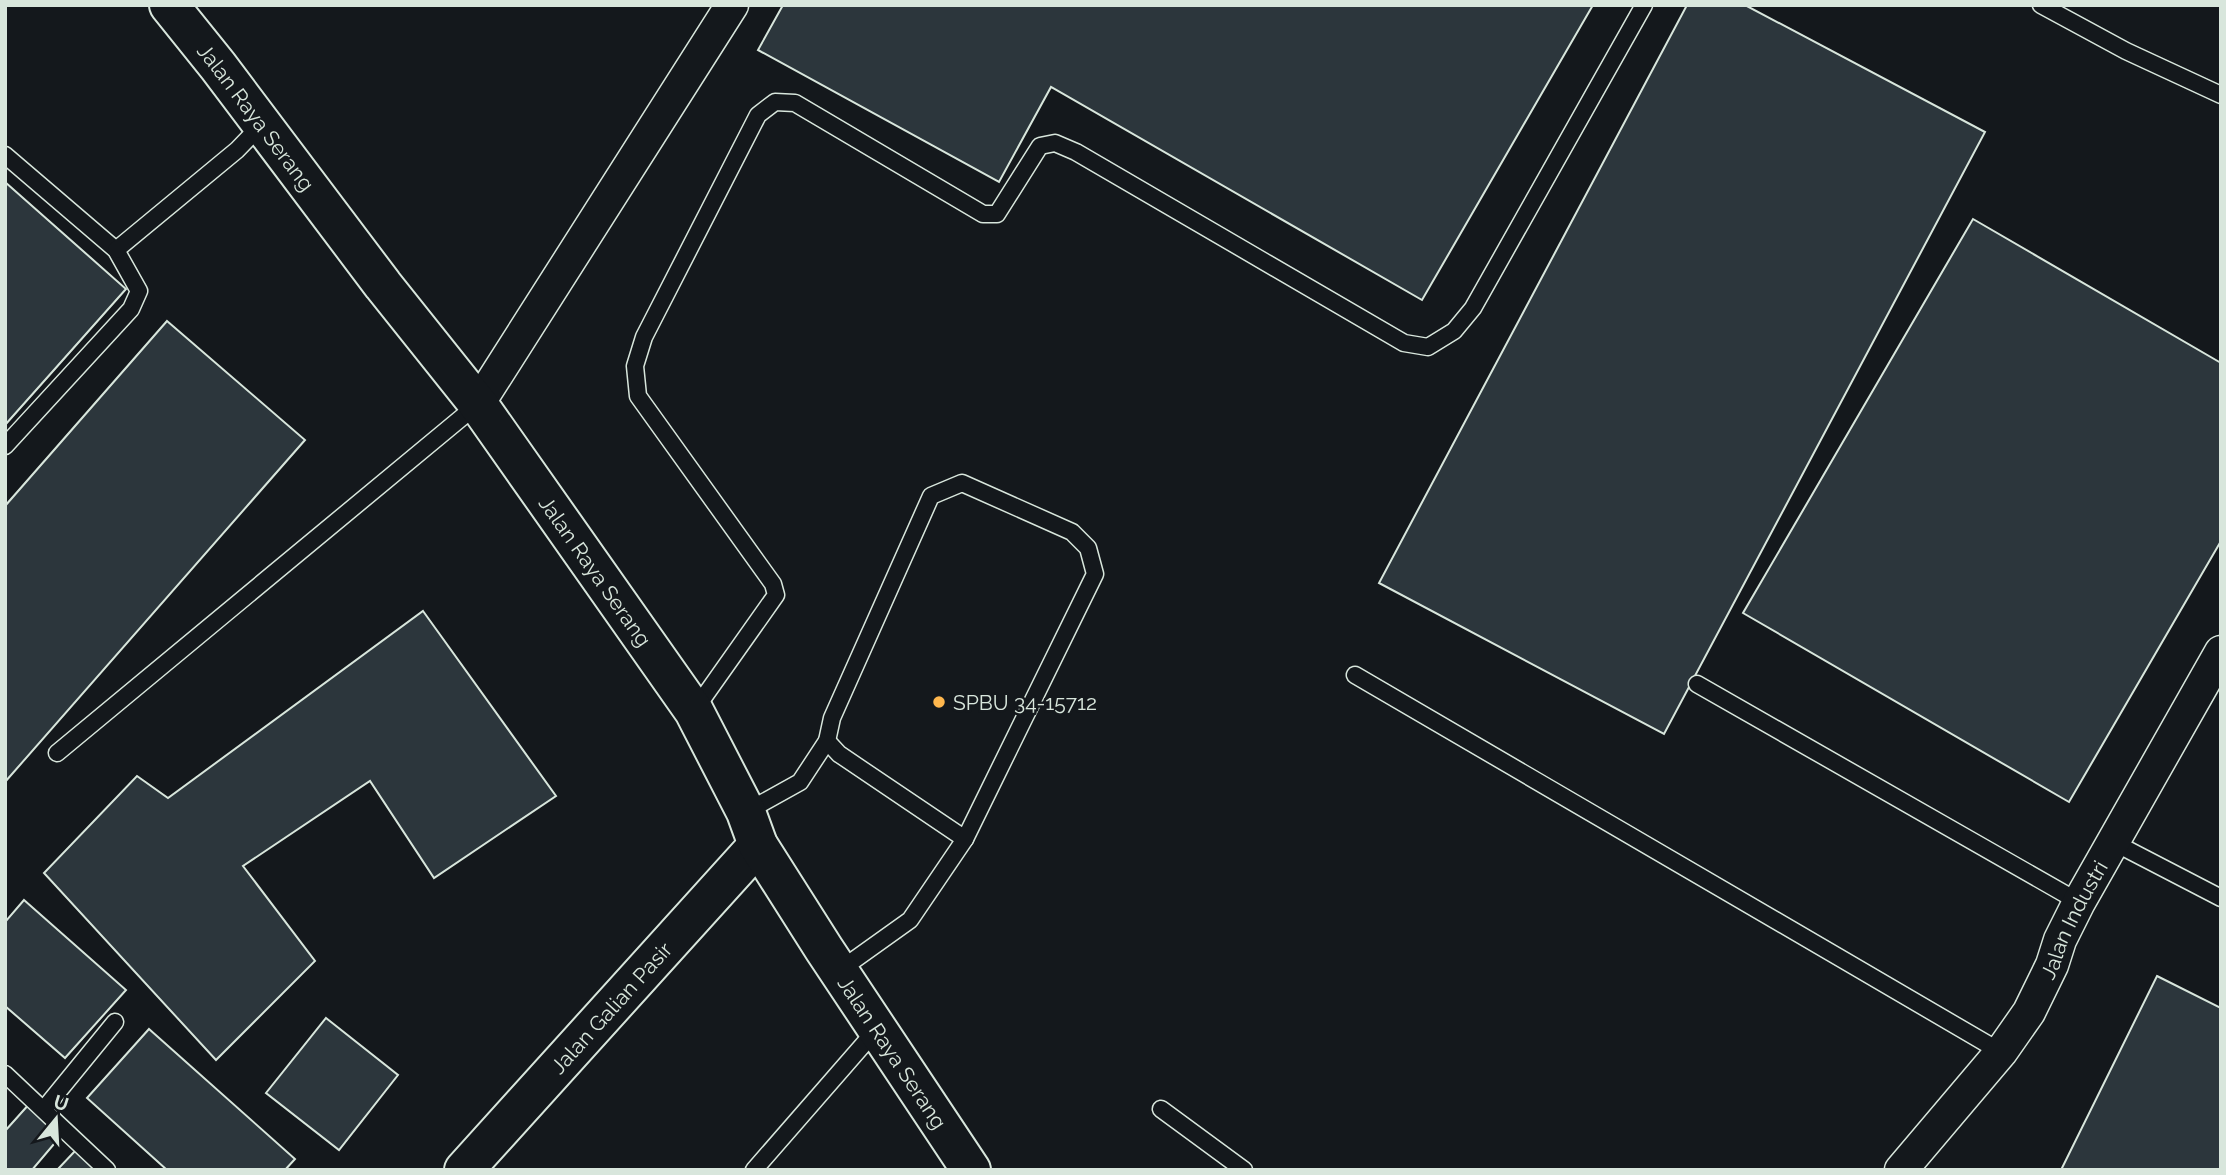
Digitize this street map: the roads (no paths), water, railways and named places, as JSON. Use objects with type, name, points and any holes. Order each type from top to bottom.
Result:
[{"type":"main road","name":"Jalan Raya Serang","points":[[169,5],[383,285],[478,404],[694,711],[752,828],[824,949],[971,1170]]},
{"type":"main road","name":"Jalan Galian Pasir","points":[[464,1170],[752,828]]},
{"type":"street","points":[[478,404],[732,5]]},
{"type":"street","name":"Jalan Industri","points":[[1901,1170],[2001,1052],[2029,1012],[2079,902],[2221,652]]},
{"type":"lane","points":[[694,711],[776,594],[773,584],[638,396],[635,366],[644,337],[758,115],[766,108],[775,102],[795,103],[983,215],[997,214],[1040,146],[1055,143],[1076,152],[1404,343],[1428,347],[1454,331],[1473,307],[1644,5]]},
{"type":"lane","points":[[2041,5],[2126,51],[2221,95]]},
{"type":"lane","points":[[116,250],[237,150],[262,124]]},
{"type":"lane","points":[[5,155],[116,250],[139,292],[131,309],[5,446]]},
{"type":"lane","points":[[57,753],[478,404]]},
{"type":"lane","points":[[752,828],[800,782],[827,741],[832,718],[931,496],[962,483],[1072,532],[1088,548],[1096,574],[964,839],[910,920],[840,970]]},
{"type":"lane","points":[[1355,675],[2001,1052]]},
{"type":"lane","points":[[1697,684],[2079,902]]},
{"type":"lane","points":[[827,741],[839,754],[964,839]]},
{"type":"lane","points":[[2113,842],[2221,898]]},
{"type":"lane","points":[[44,1109],[116,1022]]},
{"type":"lane","points":[[754,1170],[878,1028]]},
{"type":"lane","points":[[5,1074],[107,1170]]},
{"type":"lane","points":[[1161,1109],[1244,1170]]},
{"type":"place","name":"SPBU 34-15712","points":[[939,702]]}]
